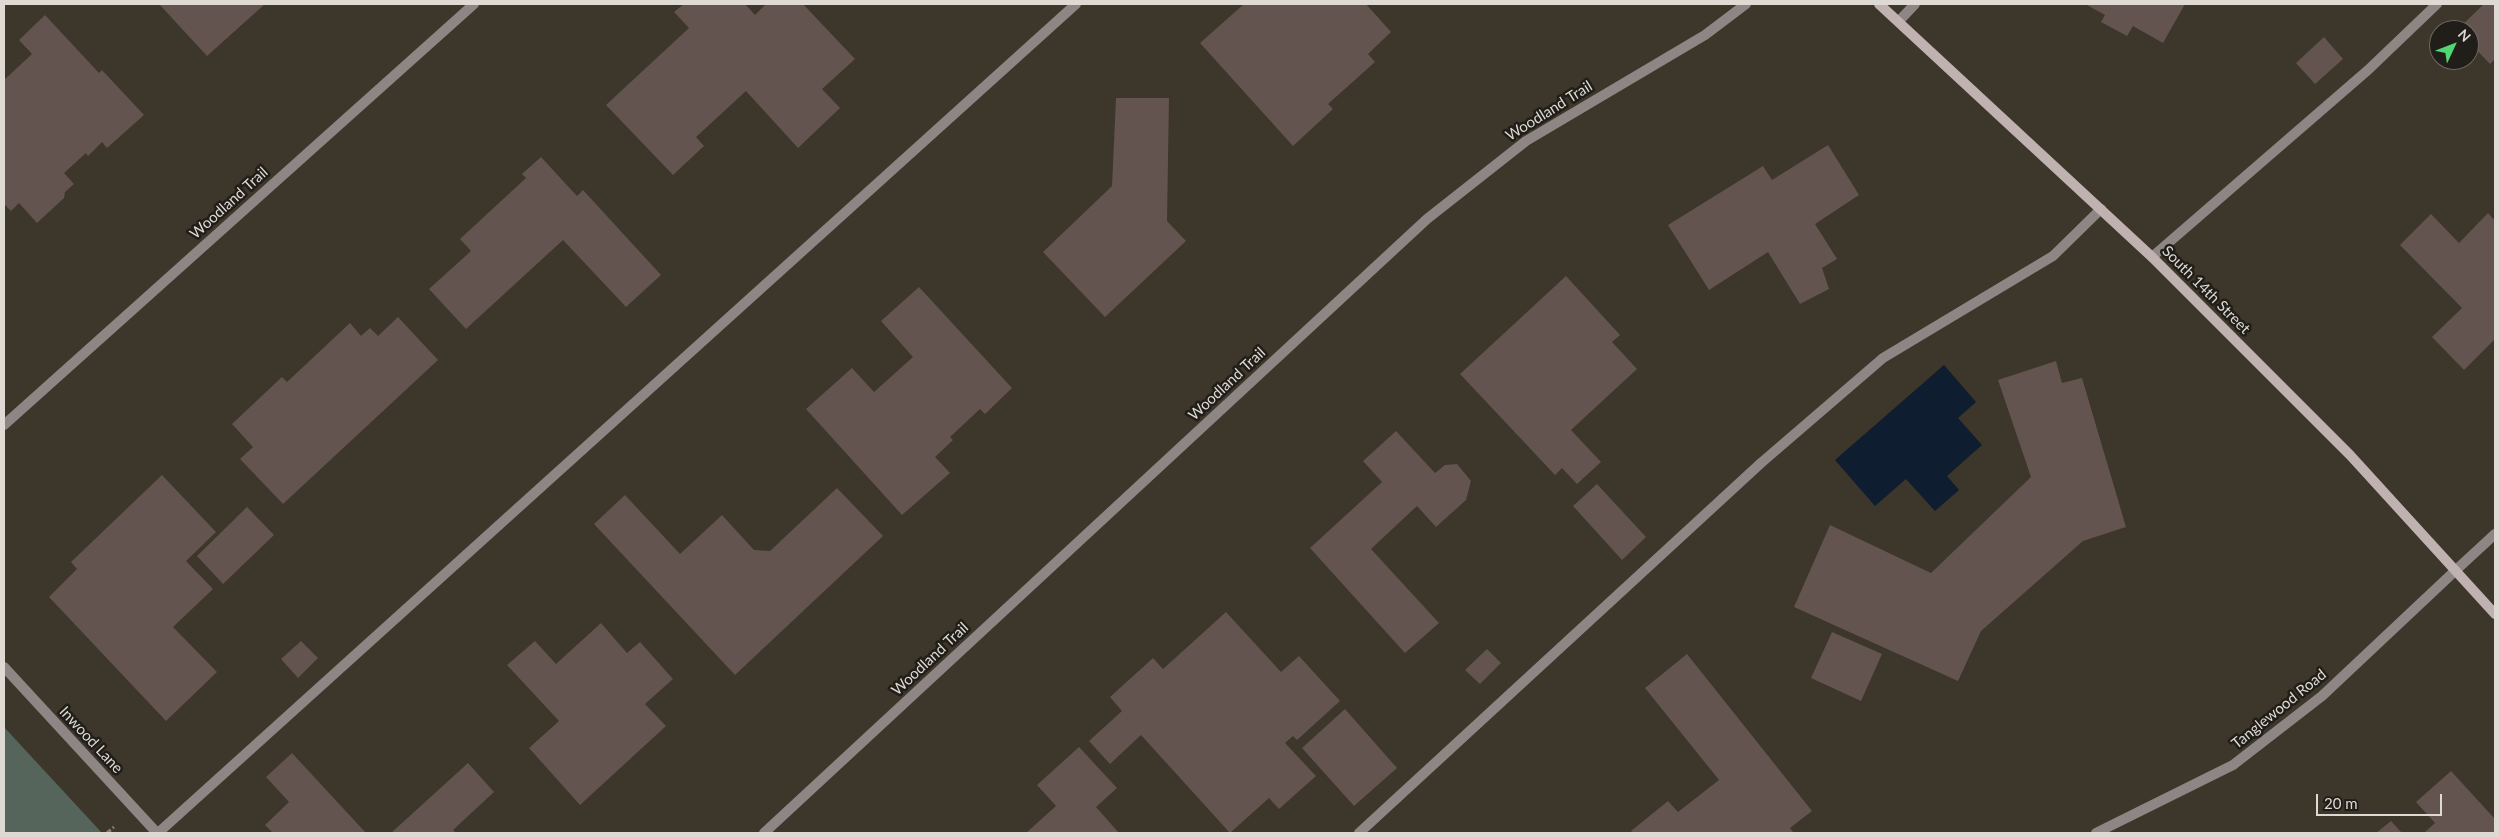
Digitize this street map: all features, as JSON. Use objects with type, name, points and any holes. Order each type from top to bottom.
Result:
[{"type":"main road","name":"South 14th Street","points":[[1879,4],[2152,257],[2350,455],[2495,614]]},
{"type":"street","name":"Woodland Trail","points":[[4,426],[474,4]]},
{"type":"street","points":[[158,833],[1076,4]]},
{"type":"street","name":"Woodland Trail","points":[[764,833],[1427,219],[1526,140],[1705,35],[1746,4]]},
{"type":"street","points":[[1898,20],[1915,4]]},
{"type":"street","points":[[2152,257],[2368,70],[2437,4]]},
{"type":"street","points":[[1358,833],[1761,463],[1883,358],[2053,256],[2101,209]]},
{"type":"street","name":"Tanglewood Road","points":[[2096,833],[2233,765],[2322,696],[2495,534]]},
{"type":"street","name":"Inwood Lane","points":[[4,667],[158,833]]},
{"type":"green space","points":[[4,727],[102,833],[4,833]]},
{"type":"water","points":[[1944,365],[1976,402],[1958,418],[1982,445],[1947,476],[1959,490],[1935,511],[1906,479],[1875,506],[1835,460]]},
{"type":"building","points":[[159,4],[265,4],[207,56]]},
{"type":"building","points":[[684,4],[745,4],[755,15],[766,4],[803,4],[855,59],[822,89],[840,108],[798,148],[746,91],[696,137],[704,146],[673,175],[606,105],[689,28],[674,12]]},
{"type":"building","points":[[1244,4],[1366,4],[1391,32],[1368,54],[1375,62],[1328,104],[1333,109],[1293,146],[1200,43]]},
{"type":"building","points":[[2085,4],[2185,4],[2163,43],[2133,26],[2127,36],[2101,22],[2105,15]]},
{"type":"building","points":[[2484,4],[2495,4],[2495,59],[2490,64],[2479,52],[2479,20],[2467,20]]},
{"type":"building","points":[[45,15],[99,73],[102,70],[144,115],[107,148],[102,142],[88,156],[86,153],[64,173],[74,184],[65,192],[64,198],[37,223],[19,203],[11,211],[4,204],[4,80],[32,54],[19,40]]},
{"type":"building","points":[[2324,37],[2343,59],[2315,84],[2296,63]]},
{"type":"building","points":[[1116,98],[1169,98],[1167,221],[1186,241],[1105,317],[1043,252],[1112,186]]},
{"type":"building","points":[[1828,145],[1859,195],[1815,224],[1837,259],[1822,268],[1829,289],[1800,304],[1768,252],[1709,290],[1668,225],[1763,166],[1772,180]]},
{"type":"building","points":[[541,157],[577,196],[583,190],[661,275],[626,307],[563,240],[466,329],[429,289],[471,251],[460,239],[526,178],[522,174]]},
{"type":"building","points":[[2488,213],[2495,221],[2495,339],[2464,370],[2432,337],[2462,308],[2400,245],[2431,214],[2459,243]]},
{"type":"building","points":[[1566,276],[1620,335],[1612,342],[1637,369],[1571,430],[1601,462],[1577,484],[1562,468],[1555,475],[1460,374]]},
{"type":"building","points":[[919,287],[1012,388],[985,414],[980,409],[950,437],[953,440],[935,457],[950,473],[902,515],[806,409],[852,368],[874,392],[913,357],[881,321]]},
{"type":"building","points":[[398,317],[438,360],[283,504],[240,459],[253,447],[232,424],[282,377],[287,382],[350,323],[361,336],[370,328],[378,336]]},
{"type":"building","points":[[2056,361],[2062,383],[2082,378],[2126,527],[2083,541],[1981,631],[1958,681],[1794,607],[1830,525],[1931,573],[2031,477],[1998,380]]},
{"type":"building","points":[[1396,431],[1435,473],[1445,465],[1457,464],[1471,481],[1466,500],[1436,527],[1417,506],[1371,549],[1439,623],[1405,653],[1310,548],[1382,482],[1363,461]]},
{"type":"building","points":[[162,475],[216,532],[186,561],[213,589],[173,627],[217,672],[166,721],[49,597],[77,569],[71,562]]},
{"type":"building","points":[[1597,484],[1646,537],[1622,560],[1573,506]]},
{"type":"building","points":[[837,488],[883,536],[735,675],[594,524],[625,495],[680,554],[722,515],[754,550],[770,551]]},
{"type":"building","points":[[247,507],[274,535],[223,584],[197,556]]},
{"type":"building","points":[[1226,612],[1281,672],[1299,656],[1340,701],[1297,740],[1293,736],[1285,743],[1316,776],[1279,809],[1269,798],[1230,833],[1141,735],[1110,764],[1089,741],[1122,711],[1110,697],[1153,658],[1163,669]]},
{"type":"building","points":[[601,623],[627,653],[640,642],[673,679],[645,704],[666,726],[580,805],[529,748],[559,721],[507,665],[535,641],[556,664]]},
{"type":"building","points":[[1832,632],[1882,654],[1861,701],[1811,678]]},
{"type":"building","points":[[301,641],[318,658],[298,678],[281,659]]},
{"type":"building","points":[[1487,649],[1501,663],[1480,684],[1465,670]]},
{"type":"building","points":[[1687,654],[1812,811],[1790,828],[1794,833],[1633,833],[1631,831],[1668,801],[1678,812],[1719,780],[1645,688]]},
{"type":"building","points":[[1345,709],[1397,768],[1354,806],[1302,748]]},
{"type":"building","points":[[1079,747],[1117,788],[1096,807],[1119,833],[1026,833],[1056,806],[1037,785]]},
{"type":"building","points":[[292,753],[366,833],[273,833],[265,825],[289,802],[266,777]]},
{"type":"building","points":[[468,763],[494,792],[453,830],[456,833],[391,833]]},
{"type":"building","points":[[2451,771],[2495,819],[2495,833],[2424,833],[2435,823],[2416,802]]},
{"type":"building","points":[[2391,821],[2402,833],[2376,833]]}]
